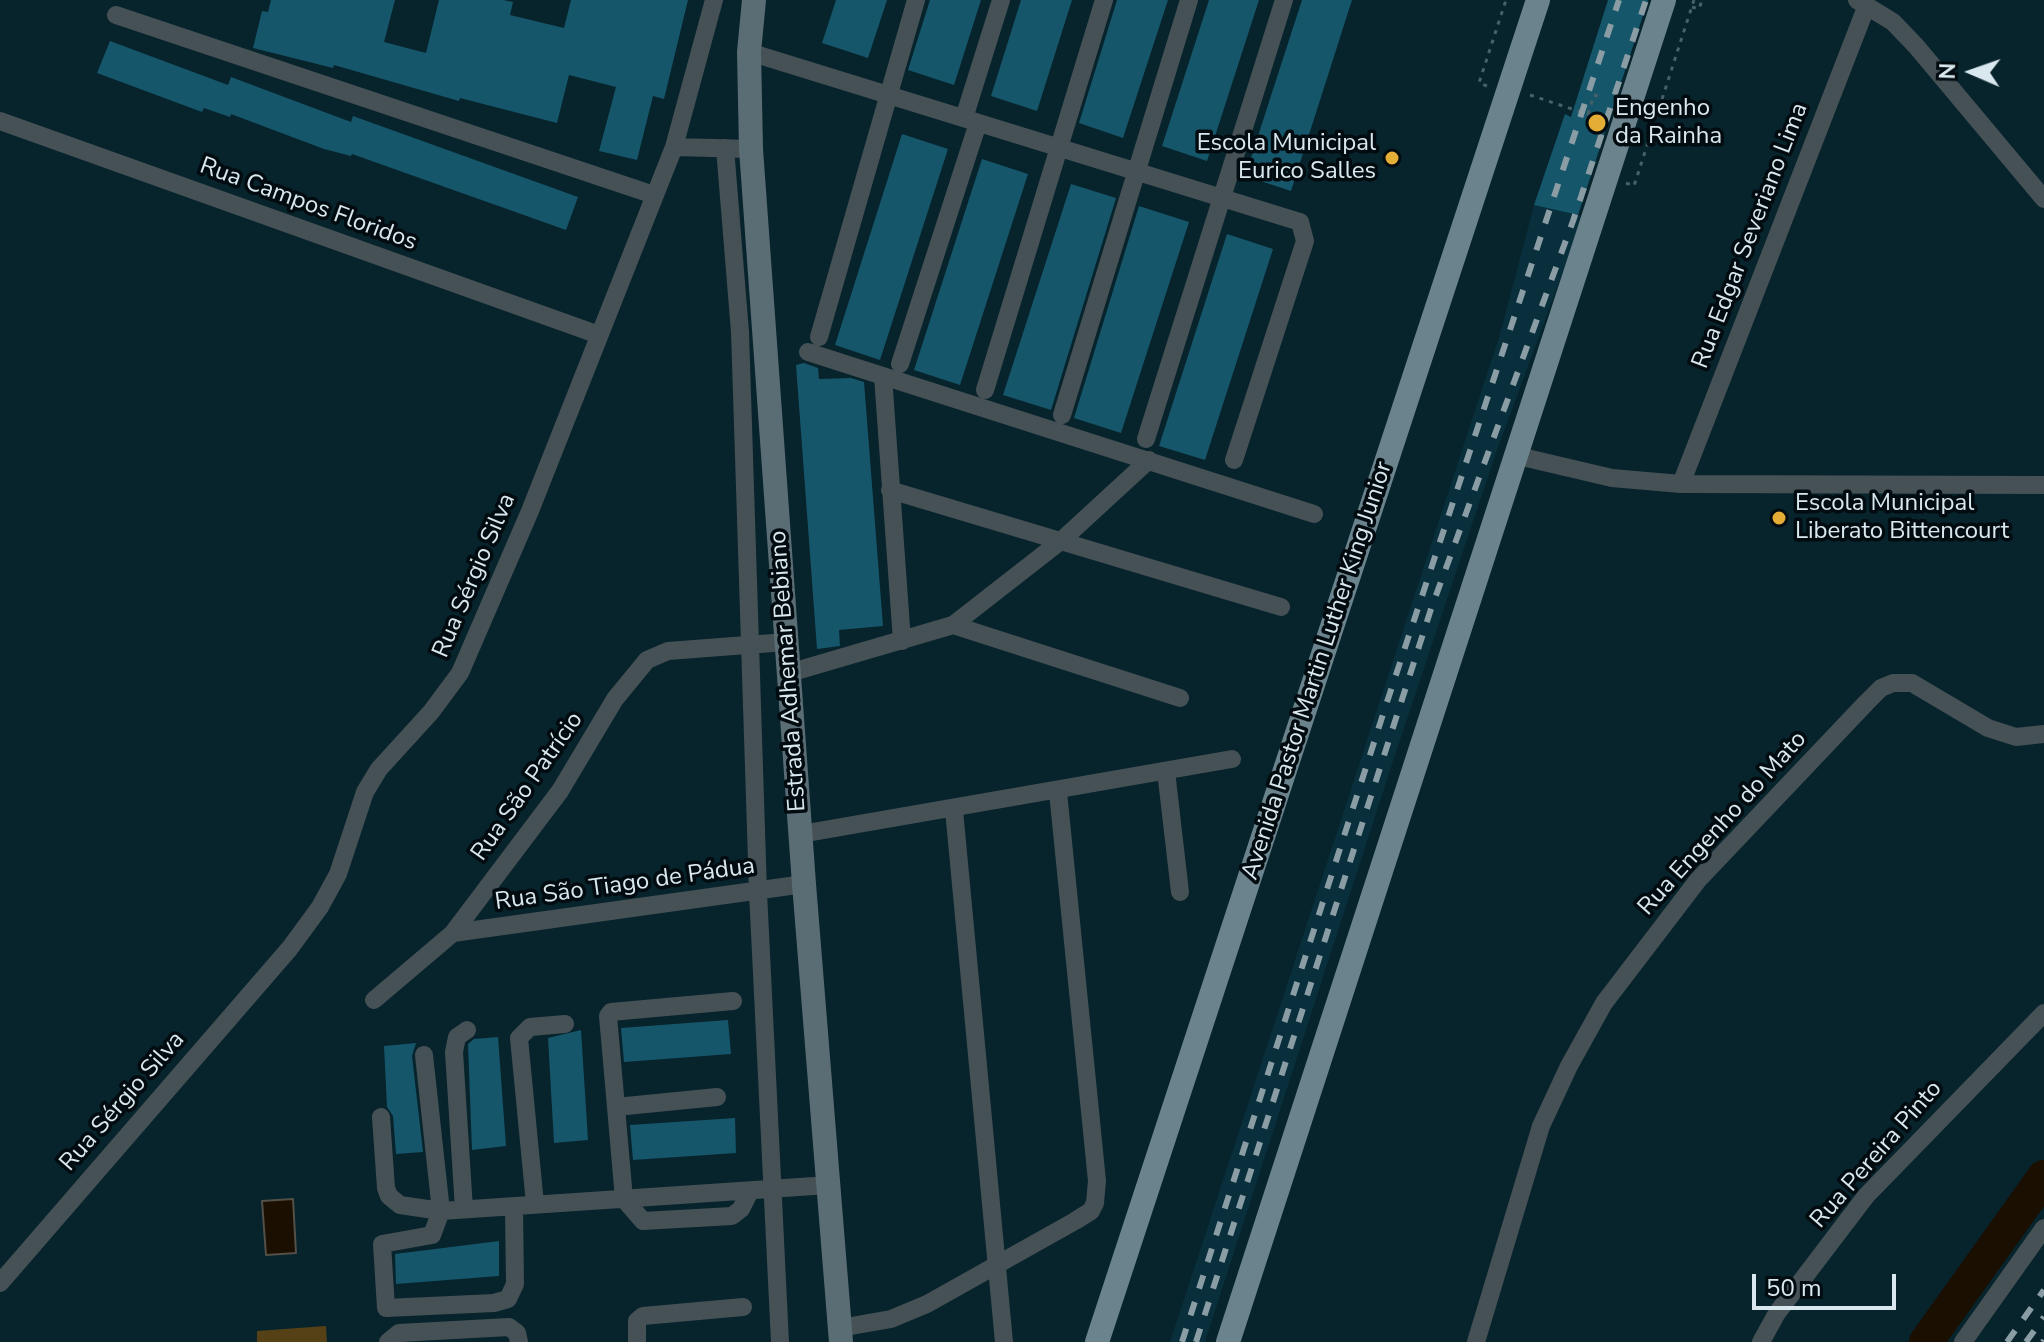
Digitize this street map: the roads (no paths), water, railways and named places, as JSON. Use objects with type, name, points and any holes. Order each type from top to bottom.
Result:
[{"type":"main road","name":"Estrada Adhemar Bebiano","points":[[754,0],[749,52],[751,149],[804,884],[841,1335]]},
{"type":"main road","name":"Avenida Pastor Martin Luther King Junior","points":[[1097,1342],[1513,93],[1538,0]]},
{"type":"main road","points":[[1228,1342],[1664,0]]},
{"type":"street","name":"Rua Sérgio Silva","points":[[0,1283],[290,948],[320,907],[338,874],[365,792],[379,769],[446,693],[476,643],[674,147],[714,0]]},
{"type":"street","points":[[916,0],[813,344],[883,376],[1314,514]]},
{"type":"street","points":[[900,364],[971,120],[1001,0]]},
{"type":"street","points":[[985,390],[1104,0]]},
{"type":"street","points":[[1062,415],[1189,0]]},
{"type":"street","points":[[1146,439],[1284,0]]},
{"type":"street","points":[[1862,2],[1893,22],[1916,46],[2044,199]]},
{"type":"street","name":"Rua Edgar Severiano Lima","points":[[1681,484],[1862,2]]},
{"type":"street","points":[[116,15],[654,195]]},
{"type":"street","points":[[749,52],[1300,222],[1306,233],[1234,460]]},
{"type":"street","name":"Rua Campos Floridos","points":[[0,121],[599,335]]},
{"type":"street","points":[[674,147],[751,149]]},
{"type":"street","name":"Estrada Adhemar Bebiano","points":[[725,148],[740,332],[758,892],[780,1342]]},
{"type":"street","points":[[883,376],[902,641]]},
{"type":"street","points":[[1514,455],[1612,478],[1681,484],[2044,485]]},
{"type":"street","points":[[789,673],[953,625],[1062,540],[1149,460]]},
{"type":"street","points":[[890,490],[1281,607]]},
{"type":"street","points":[[953,625],[1180,698]]},
{"type":"street","name":"Rua São Patrício","points":[[374,1000],[453,933],[560,791],[629,678],[647,660],[668,651],[786,642]]},
{"type":"street","name":"Rua Engenho do Mato","points":[[1476,1342],[1541,1126],[1569,1066],[1604,1003],[1698,880],[1881,688],[1893,683],[1912,683],[1988,728],[2016,737],[2044,734]]},
{"type":"street","points":[[801,834],[1058,792],[1232,759]]},
{"type":"street","points":[[1166,771],[1180,892]]},
{"type":"street","points":[[841,1335],[899,1316],[1091,1211],[1097,1193],[1058,792]]},
{"type":"street","points":[[954,810],[1004,1342]]},
{"type":"street","name":"Rua São Tiago de Pádua","points":[[453,933],[804,884]]},
{"type":"street","points":[[624,1199],[608,1016],[611,1012],[733,1001]]},
{"type":"street","name":"Rua Pereira Pinto","points":[[1761,1342],[1777,1313],[1866,1196],[2044,1013]]},
{"type":"street","points":[[535,1204],[519,1038],[530,1027],[565,1024]]},
{"type":"street","points":[[464,1209],[454,1052],[457,1037],[467,1030]]},
{"type":"street","points":[[424,1055],[441,1211],[432,1235],[382,1244],[386,1308],[494,1303],[508,1299],[515,1284],[514,1207]]},
{"type":"street","points":[[616,1107],[717,1097]]},
{"type":"street","points":[[381,1117],[389,1196],[400,1205],[441,1211],[829,1185]]},
{"type":"street","points":[[1963,1342],[2044,1228]]},
{"type":"street","points":[[637,1342],[637,1321],[643,1316],[743,1307]]},
{"type":"street","points":[[388,1342],[399,1333],[509,1327],[517,1333],[519,1342]]},
{"type":"waterway","points":[[1926,1342],[2044,1177]]},
{"type":"railway","points":[[1182,1342],[1386,705],[1619,0]]},
{"type":"railway","points":[[1196,1342],[1431,609],[1573,221],[1646,0]]},
{"type":"railway","points":[[2007,1342],[2044,1290]]},
{"type":"railway","points":[[2026,1342],[2044,1317]]},
{"type":"place","name":"Engenho da Rainha","points":[[1597,123]]},
{"type":"place","name":"Escola Municipal Eurico Salles","points":[[1392,158]]},
{"type":"place","name":"Escola Municipal Liberato Bittencourt","points":[[1779,518]]}]
